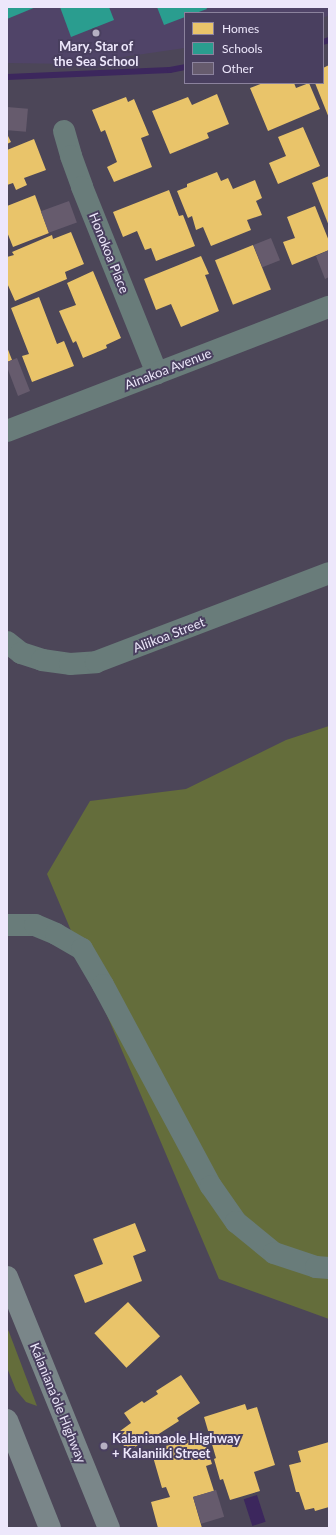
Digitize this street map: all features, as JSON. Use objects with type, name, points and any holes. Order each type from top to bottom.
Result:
[{"type":"highway","name":"Kalaniana’ole Highway","points":[[7,1277],[108,1528]]},
{"type":"highway","points":[[7,1420],[50,1528]]},
{"type":"street","name":"Honokoa Place","points":[[64,131],[82,187],[157,374]]},
{"type":"street","name":"Ainakoa Avenue","points":[[7,431],[329,307]]},
{"type":"street","name":"Aliikoa Street","points":[[7,642],[21,653],[42,660],[70,664],[96,662],[329,573]]},
{"type":"street","points":[[7,925],[35,925],[82,949],[103,985],[211,1186],[236,1222],[274,1253],[316,1266],[329,1268]]},
{"type":"shaded area","name":"Mary, Star of the Sea School","points":[[7,7],[329,7],[329,15],[324,18],[324,12],[184,12],[184,48],[74,64],[7,63]]},
{"type":"shaded area","points":[[257,1495],[266,1522],[252,1526],[244,1499]]},
{"type":"green space","points":[[329,726],[329,1319],[219,1279],[47,874],[90,801],[186,789],[286,740]]},
{"type":"green space","points":[[7,1328],[37,1406],[26,1402],[16,1390],[8,1370]]},
{"type":"building: Homes","points":[[329,65],[329,118],[315,84],[324,84],[324,68]]},
{"type":"building: Homes","points":[[260,84],[294,84],[296,88],[309,84],[320,109],[268,131],[250,88]]},
{"type":"building: Homes","points":[[217,94],[229,124],[207,133],[209,138],[170,154],[152,111],[188,97],[192,105]]},
{"type":"building: Homes","points":[[126,97],[128,102],[134,99],[149,135],[141,138],[152,167],[114,182],[107,167],[117,162],[105,130],[101,132],[92,110]]},
{"type":"building: Homes","points":[[303,127],[320,166],[278,184],[269,163],[286,156],[278,137]]},
{"type":"building: Homes","points":[[7,134],[11,142],[7,144]]},
{"type":"building: Homes","points":[[34,139],[46,170],[24,178],[27,185],[16,190],[13,183],[7,185],[7,150]]},
{"type":"building: Homes","points":[[217,172],[221,181],[228,178],[233,189],[255,180],[262,198],[256,201],[262,215],[247,220],[251,230],[211,246],[203,227],[196,230],[192,216],[188,218],[177,191],[187,187],[187,184]]},
{"type":"building: Homes","points":[[329,176],[329,226],[312,183]]},
{"type":"building: Homes","points":[[169,190],[179,216],[183,215],[195,246],[156,261],[151,248],[145,250],[137,231],[123,237],[113,212]]},
{"type":"building: Homes","points":[[35,195],[49,233],[13,247],[7,232],[7,206]]},
{"type":"building: Homes","points":[[315,206],[329,241],[329,250],[292,265],[283,242],[295,238],[287,217]]},
{"type":"building: Homes","points":[[71,232],[84,264],[65,272],[67,279],[15,301],[7,283],[7,257],[14,255],[12,252],[52,235],[53,239]]},
{"type":"building: Homes","points":[[253,245],[271,290],[233,305],[215,260]]},
{"type":"building: Homes","points":[[201,256],[209,274],[205,275],[219,311],[181,327],[171,304],[156,310],[144,279]]},
{"type":"building: Homes","points":[[93,271],[121,338],[106,345],[107,348],[83,358],[76,341],[73,343],[59,311],[76,305],[67,283]]},
{"type":"building: Homes","points":[[39,297],[57,344],[64,341],[74,366],[32,382],[22,356],[29,354],[11,308]]},
{"type":"building: Homes","points":[[7,347],[12,360],[7,362]]},
{"type":"building: Homes","points":[[135,1223],[146,1251],[133,1256],[142,1281],[85,1303],[74,1275],[103,1264],[93,1239]]},
{"type":"building: Homes","points":[[128,1302],[160,1336],[126,1368],[94,1333]]},
{"type":"building: Homes","points":[[181,1375],[200,1403],[177,1418],[179,1421],[154,1437],[152,1435],[128,1452],[116,1434],[131,1423],[124,1413],[142,1401],[144,1403],[158,1394],[156,1391]]},
{"type":"building: Homes","points":[[245,1404],[247,1410],[257,1407],[275,1465],[254,1472],[260,1491],[230,1500],[223,1479],[220,1480],[214,1459],[216,1458],[204,1417]]},
{"type":"building: Homes","points":[[203,1436],[212,1464],[206,1466],[214,1491],[193,1497],[202,1528],[158,1528],[151,1502],[170,1497],[166,1487],[162,1488],[151,1450]]},
{"type":"building: Homes","points":[[329,1442],[329,1507],[315,1511],[314,1508],[305,1510],[299,1492],[296,1492],[289,1465],[301,1462],[298,1451]]},
{"type":"building: Schools","points":[[7,7],[36,7],[7,19]]},
{"type":"building: Schools","points":[[60,7],[109,7],[114,20],[71,37]]},
{"type":"building: Schools","points":[[157,7],[206,7],[207,9],[199,12],[184,12],[184,17],[164,25]]},
{"type":"building: Other","points":[[7,107],[28,109],[26,132],[7,130]]},
{"type":"building: Other","points":[[69,201],[77,223],[49,233],[41,211]]},
{"type":"building: Other","points":[[271,238],[280,260],[262,267],[253,245]]},
{"type":"building: Other","points":[[329,250],[329,277],[325,279],[316,256]]},
{"type":"building: Other","points":[[17,358],[30,391],[18,396],[7,367],[7,362]]},
{"type":"building: Other","points":[[216,1490],[224,1517],[201,1524],[193,1497]]},
{"type":"waterway","points":[[324,42],[329,40]]},
{"type":"waterway","points":[[7,77],[170,70],[184,67]]},
{"type":"place","name":"Mary, Star of the Sea School","points":[[96,33]]},
{"type":"place","name":"Kalanianaole Highway + Kalaniiki Street","points":[[104,1446]]}]
